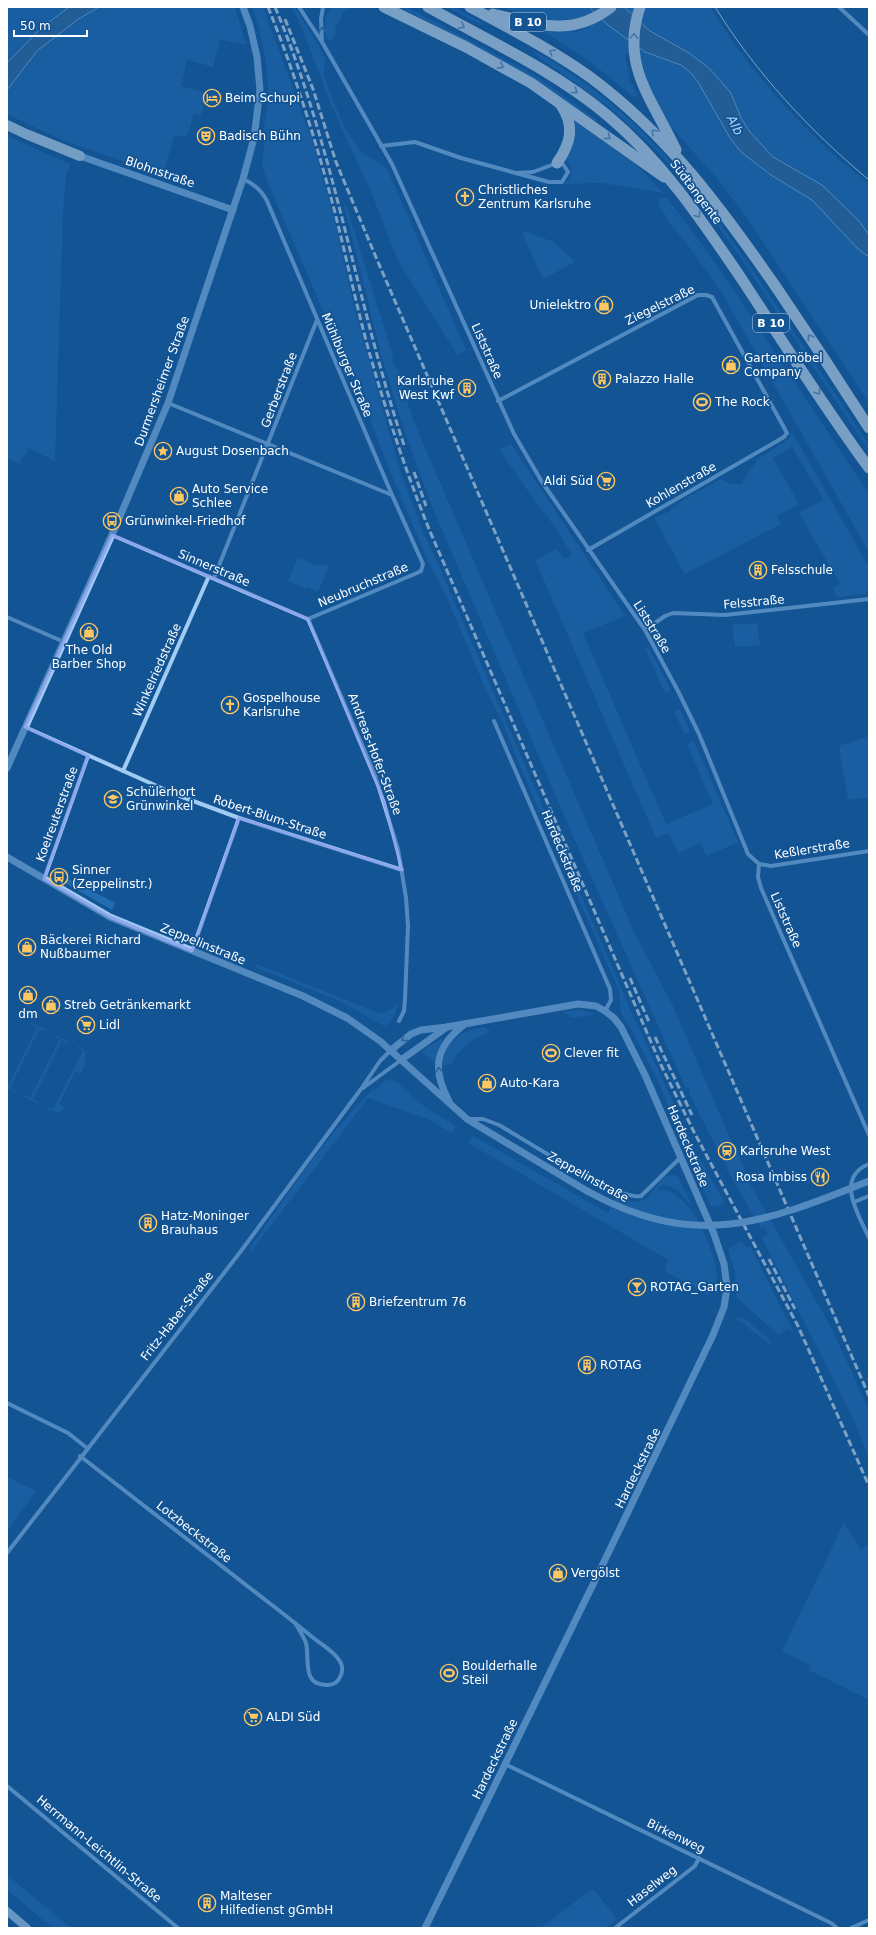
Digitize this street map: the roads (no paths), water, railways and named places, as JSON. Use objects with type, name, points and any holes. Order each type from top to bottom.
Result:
[{"type":"highway","points":[[384,7],[466,47],[524,79],[554,98],[632,156],[674,184]]},
{"type":"highway","name":"Südtangente","points":[[428,7],[508,49],[546,71],[582,96],[631,137],[659,165],[706,226],[868,469]]},
{"type":"highway","name":"B 10","points":[[473,9],[548,26],[564,27],[581,24],[591,20],[611,7]]},
{"type":"highway","points":[[640,7],[635,28],[634,53],[641,80],[652,107],[664,124],[681,160]]},
{"type":"highway","name":"Südtangente","points":[[473,9],[518,32],[556,54],[590,78],[637,116],[681,160],[737,230],[829,365],[869,428]]},
{"type":"highway","points":[[554,98],[566,113],[570,131],[567,149],[557,163]]},
{"type":"main road","points":[[7,125],[80,156]]},
{"type":"main road","points":[[7,1911],[27,1928]]},
{"type":"street","name":"Durmersheimer Straße","points":[[7,768],[112,535],[168,402],[233,210],[254,138],[260,90],[257,58],[250,26],[243,7]]},
{"type":"street","name":"Liststraße","points":[[299,7],[322,42],[395,171],[514,434],[542,482],[645,630],[699,734],[748,854],[759,864],[758,877],[761,888],[869,1135]]},
{"type":"street","name":"Liststraße","points":[[322,42],[321,19],[323,7]]},
{"type":"street","points":[[839,7],[869,35]]},
{"type":"street","points":[[381,146],[415,142],[461,158],[516,173],[558,183],[564,180],[568,172],[563,164],[557,163],[533,172],[516,173]]},
{"type":"street","name":"Blohnstraße","points":[[80,156],[233,210]]},
{"type":"street","name":"Mühlburger Straße","points":[[242,179],[252,183],[263,194],[392,495],[423,560],[423,567]]},
{"type":"street","name":"Ziegelstraße","points":[[498,401],[659,315],[698,296],[706,295],[712,297],[787,433],[784,437]]},
{"type":"street","name":"Gerberstraße","points":[[214,578],[269,444],[317,320]]},
{"type":"street","points":[[168,402],[392,495]]},
{"type":"street","name":"Kohlenstraße","points":[[588,550],[784,437]]},
{"type":"street","name":"Sinnerstraße","points":[[112,535],[308,619]]},
{"type":"street","name":"Neubruchstraße","points":[[308,619],[417,573],[423,567]]},
{"type":"street","name":"Winkelriedstraße","points":[[123,771],[209,576]]},
{"type":"street","name":"Felsstraße","points":[[645,630],[665,616],[673,613],[725,615],[869,599]]},
{"type":"street","points":[[7,617],[64,642]]},
{"type":"street","name":"Andreas-Hofer-Straße","points":[[308,619],[375,775],[392,826],[402,870],[406,898],[407,946],[404,1011],[399,1021]]},
{"type":"street","name":"Hardeckstraße","points":[[494,721],[610,988],[611,1000],[605,1011]]},
{"type":"street","name":"Robert-Blum-Straße","points":[[26,727],[177,795],[239,818],[402,870]]},
{"type":"street","name":"Koelreuterstraße","points":[[44,879],[88,756]]},
{"type":"street","points":[[192,951],[239,818]]},
{"type":"street","name":"Keßlerstraße","points":[[759,864],[771,866],[869,851]]},
{"type":"street","name":"Zeppelinstraße","points":[[7,857],[110,917],[323,1005],[352,1021],[390,1050],[467,1119],[606,1201],[634,1214],[657,1220],[698,1226],[727,1225],[766,1218],[869,1182]]},
{"type":"street","name":"Hardeckstraße","points":[[390,1050],[411,1034],[421,1030],[447,1027],[578,1004],[596,1006],[605,1011],[614,1018],[621,1027],[634,1051],[681,1157],[722,1257],[726,1281],[724,1306],[660,1447],[425,1928]]},
{"type":"street","points":[[452,1107],[442,1087],[439,1073],[440,1058],[444,1044],[450,1036],[467,1023]]},
{"type":"street","name":"Hardeckstraße","points":[[401,1060],[447,1027]]},
{"type":"street","name":"Fritz-Haber-Straße","points":[[7,1553],[80,1456],[241,1251],[361,1089],[380,1060],[390,1050]]},
{"type":"street","name":"Fritz-Haber-Straße","points":[[361,1089],[401,1060]]},
{"type":"street","name":"Zeppelinstraße","points":[[467,1119],[487,1119],[602,1185],[633,1197],[641,1196],[681,1157]]},
{"type":"street","points":[[869,1164],[858,1170],[854,1175],[850,1187],[854,1202],[869,1238]]},
{"type":"street","points":[[854,1202],[869,1196]]},
{"type":"street","points":[[7,1403],[68,1433],[87,1448]]},
{"type":"street","name":"Lotzbeckstraße","points":[[80,1456],[296,1624],[339,1659],[342,1665],[342,1672],[336,1682],[325,1686],[312,1680],[307,1670],[306,1645],[296,1624]]},
{"type":"street","name":"Birkenweg","points":[[505,1764],[831,1923],[837,1928]]},
{"type":"street","name":"Herrmann-Leichtlin-Straße","points":[[7,1786],[178,1928]]},
{"type":"street","name":"Haselweg","points":[[614,1928],[695,1866],[699,1858]]},
{"type":"street","points":[[851,1928],[869,1920]]},
{"type":"water","points":[[69,7],[99,7],[77,20],[37,51],[7,90],[7,63],[41,28]]},
{"type":"water","name":"Alb","points":[[589,7],[624,7],[650,31],[689,53],[709,68],[731,93],[741,118],[750,132],[773,157],[822,185],[859,221],[869,235],[869,257],[858,249],[812,200],[771,175],[741,152],[730,138],[698,82],[690,72],[681,65],[645,52],[609,26]]},
{"type":"tram line","points":[[715,7],[748,55],[785,100],[825,141],[869,180]]},
{"type":"railway","points":[[268,7],[304,105],[319,155],[333,205],[365,336],[383,399],[429,529],[661,1065],[694,1132],[798,1326],[869,1486]]},
{"type":"railway","points":[[275,7],[296,61],[314,115],[330,171],[372,338],[405,448]]},
{"type":"railway","points":[[285,19],[313,89],[336,162],[375,255],[869,1396]]},
{"type":"railway","points":[[414,472],[426,506]]},
{"type":"railway","points":[[630,978],[649,1022]]},
{"type":"railway","points":[[655,1037],[692,1115]]},
{"type":"railway","points":[[769,1259],[795,1309]]},
{"type":"place","name":"Beim Schupi","points":[[212,98]]},
{"type":"place","name":"Badisch Bühn","points":[[206,136]]},
{"type":"place","name":"Christliches Zentrum Karlsruhe","points":[[465,197]]},
{"type":"place","name":"Unielektro","points":[[604,305]]},
{"type":"place","name":"Gartenmöbel Company","points":[[731,365]]},
{"type":"place","name":"Palazzo Halle","points":[[602,379]]},
{"type":"place","name":"Karlsruhe West Kwf","points":[[467,388]]},
{"type":"place","name":"The Rock","points":[[702,402]]},
{"type":"place","name":"August Dosenbach","points":[[163,451]]},
{"type":"place","name":"Aldi Süd","points":[[606,481]]},
{"type":"place","name":"Auto Service Schlee","points":[[179,496]]},
{"type":"place","name":"Grünwinkel-Friedhof","points":[[112,521]]},
{"type":"place","name":"Felsschule","points":[[758,570]]},
{"type":"place","name":"The Old Barber Shop","points":[[89,632]]},
{"type":"place","name":"Gospelhouse Karlsruhe","points":[[230,705]]},
{"type":"place","name":"Schülerhort Grünwinkel","points":[[113,799]]},
{"type":"place","name":"Sinner (Zeppelinstr.)","points":[[59,877]]},
{"type":"place","name":"Bäckerei Richard Nußbaumer","points":[[27,947]]},
{"type":"place","name":"dm","points":[[28,995]]},
{"type":"place","name":"Streb Getränkemarkt","points":[[51,1005]]},
{"type":"place","name":"Lidl","points":[[86,1025]]},
{"type":"place","name":"Clever fit","points":[[551,1053]]},
{"type":"place","name":"Auto-Kara","points":[[487,1083]]},
{"type":"place","name":"Karlsruhe West","points":[[727,1151]]},
{"type":"place","name":"Rosa Imbiss","points":[[820,1177]]},
{"type":"place","name":"Hatz-Moninger Brauhaus","points":[[148,1223]]},
{"type":"place","name":"ROTAG_Garten","points":[[637,1287]]},
{"type":"place","name":"Briefzentrum 76","points":[[356,1302]]},
{"type":"place","name":"ROTAG","points":[[587,1365]]},
{"type":"place","name":"Vergölst","points":[[558,1573]]},
{"type":"place","name":"Boulderhalle Steil","points":[[449,1673]]},
{"type":"place","name":"ALDI Süd","points":[[253,1717]]},
{"type":"place","name":"Malteser Hilfedienst gGmbH","points":[[207,1903]]}]
